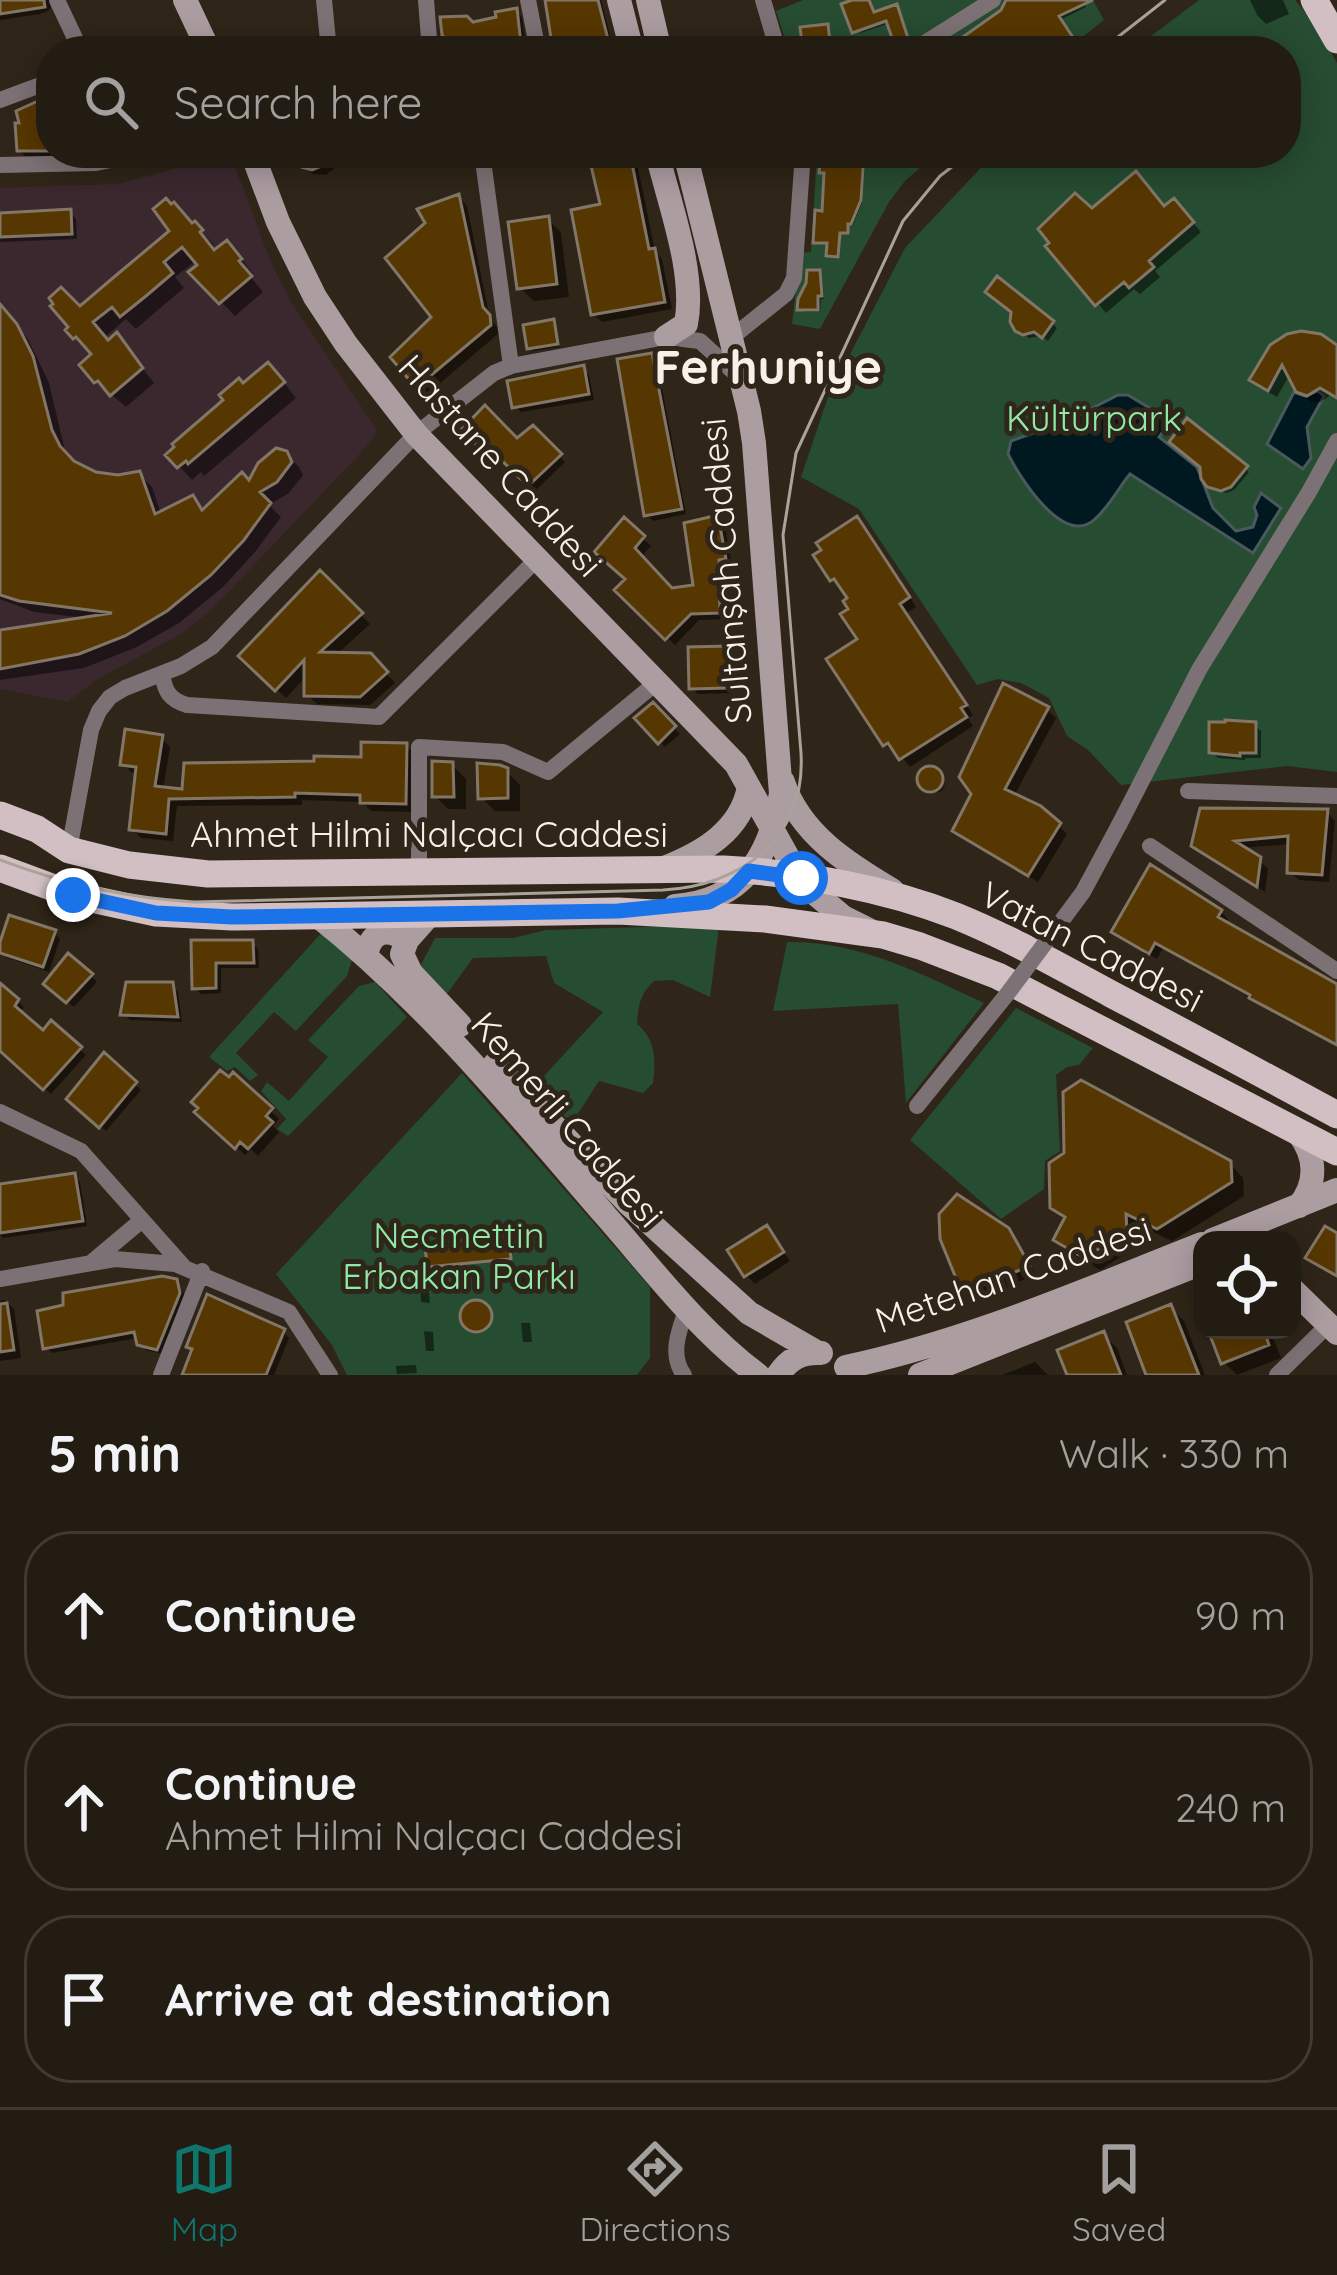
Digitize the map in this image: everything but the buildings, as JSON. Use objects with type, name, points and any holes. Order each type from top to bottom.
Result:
[{"type":"main road","points":[[1315,0],[1337,17]]},
{"type":"main road","points":[[1315,0],[1337,40]]},
{"type":"main road","name":"Ahmet Hilmi Nalçacı Caddesi","points":[[0,815],[38,829],[69,850],[128,865],[208,874],[736,870],[801,878]]},
{"type":"main road","points":[[0,868],[73,895],[156,913],[232,917],[618,911]]},
{"type":"main road","name":"Vatan Caddesi","points":[[801,878],[957,916],[1337,1114]]},
{"type":"main road","name":"Vatan Caddesi","points":[[618,911],[765,919],[883,935],[920,946],[998,976],[1337,1152]]},
{"type":"street","points":[[57,0],[74,36]]},
{"type":"street","points":[[185,0],[202,36]]},
{"type":"street","points":[[324,0],[328,36]]},
{"type":"street","points":[[426,0],[429,36]]},
{"type":"street","points":[[528,0],[535,36]]},
{"type":"street","points":[[619,0],[628,36]]},
{"type":"street","points":[[648,0],[656,36]]},
{"type":"street","points":[[763,0],[774,36]]},
{"type":"street","points":[[936,36],[993,0]]},
{"type":"street","points":[[0,100],[36,87]]},
{"type":"street","points":[[0,165],[36,166]]},
{"type":"street","name":"Hastane Caddesi","points":[[258,168],[315,297],[416,434],[736,764],[801,878],[843,917],[883,935]]},
{"type":"street","points":[[484,168],[512,366]]},
{"type":"street","points":[[661,168],[684,262],[689,305],[686,324],[666,337]]},
{"type":"street","name":"Sultanşah Caddesi","points":[[689,168],[754,443],[780,775]]},
{"type":"street","points":[[731,338],[786,294],[794,278],[802,168]]},
{"type":"street","points":[[724,306],[752,319]]},
{"type":"street","points":[[69,850],[92,730],[110,697],[197,657],[226,634],[416,434],[494,373],[666,337],[700,341],[741,379]]},
{"type":"street","points":[[917,1106],[1083,892],[1201,668],[1337,441]]},
{"type":"street","points":[[162,674],[174,701],[187,705],[380,717],[536,560]]},
{"type":"street","points":[[419,874],[419,747],[503,752],[548,772],[656,683]]},
{"type":"street","points":[[736,764],[759,762],[776,739]]},
{"type":"street","points":[[618,911],[709,902],[731,890],[736,870],[772,829],[781,794],[780,775]]},
{"type":"street","points":[[780,775],[809,829],[860,871],[909,901]]},
{"type":"street","points":[[661,870],[709,845],[732,826],[747,802],[749,788]]},
{"type":"street","points":[[1189,791],[1337,796]]},
{"type":"street","points":[[1150,846],[1337,971]]},
{"type":"street","points":[[367,955],[369,943],[379,934],[393,932],[407,940],[431,913]]},
{"type":"street","name":"Kemerli Caddesi","points":[[318,916],[367,955],[454,1041],[687,1308],[758,1375]]},
{"type":"street","name":"Kemerli Caddesi","points":[[407,940],[402,955],[410,973],[628,1203],[749,1313],[829,1355],[848,1371]]},
{"type":"street","points":[[0,1112],[81,1150],[142,1220],[196,1272]]},
{"type":"street","points":[[1297,1130],[1310,1151],[1313,1178],[1299,1206]]},
{"type":"street","points":[[1236,1231],[1337,1190]]},
{"type":"street","points":[[91,1263],[142,1220]]},
{"type":"street","name":"Metehan Caddesi","points":[[848,1371],[973,1334],[1193,1248]]},
{"type":"street","points":[[0,1279],[115,1259],[175,1264],[290,1312],[330,1375]]},
{"type":"street","name":"Metehan Caddesi","points":[[920,1375],[1193,1267]]},
{"type":"street","points":[[161,1375],[196,1272]]},
{"type":"street","points":[[1277,1375],[1333,1329],[1301,1298]]},
{"type":"street","points":[[684,1375],[676,1365],[678,1332],[687,1308]]},
{"type":"street","points":[[778,1375],[794,1358],[818,1353]]},
{"type":"shaded area","points":[[178,168],[236,168],[291,302],[377,430],[371,442],[210,611],[181,634],[96,680],[68,702],[0,689],[0,188],[118,184]]},
{"type":"green space","points":[[803,0],[1093,0],[1104,20],[1084,36],[784,36],[776,11]]},
{"type":"green space","name":"Kültürpark","points":[[1199,0],[1295,0],[1316,25],[1337,63],[1337,772],[1287,766],[1121,785],[1088,750],[1067,736],[1049,698],[1021,683],[998,679],[977,685],[859,509],[801,477],[828,397],[905,248],[981,168],[1301,168],[1301,36],[1151,36]]},
{"type":"green space","points":[[816,168],[920,168],[889,202],[820,329],[792,324],[800,253],[811,252]]},
{"type":"green space","points":[[719,928],[710,997],[673,980],[654,981],[641,1001],[637,1024],[653,1051],[653,1083],[643,1093],[599,1081],[572,1123],[533,1088],[603,1012],[554,983],[546,956],[473,958],[441,1002],[415,976],[435,938],[513,938],[546,930]]},
{"type":"green space","points":[[324,930],[352,960],[347,976],[296,1031],[274,1012],[236,1053],[258,1075],[250,1081],[235,1067],[227,1071],[209,1057]]},
{"type":"green space","points":[[787,942],[864,953],[984,1003],[906,1103],[898,1004],[773,1011]]},
{"type":"green space","points":[[375,982],[407,1017],[288,1136],[277,1129],[286,1119],[261,1091],[267,1082],[289,1101],[328,1057],[308,1040],[359,986]]},
{"type":"green space","points":[[1016,1008],[1093,1048],[1079,1065],[1056,1075],[1060,1151],[1045,1161],[1044,1189],[1001,1219],[910,1140]]},
{"type":"green space","name":"Necmettin Erbakan Parkı","points":[[462,1073],[650,1287],[650,1358],[637,1375],[347,1375],[332,1345],[276,1274]]},
{"type":"water","points":[[1318,391],[1324,396],[1307,427],[1311,458],[1303,469],[1267,444],[1294,392],[1305,396]]},
{"type":"water","points":[[1118,395],[1128,395],[1171,421],[1159,437],[1197,467],[1213,508],[1236,531],[1253,527],[1254,507],[1261,493],[1281,508],[1253,553],[1130,474],[1100,514],[1083,526],[1057,518],[1044,506],[1008,454],[1011,441],[1067,421]]},
{"type":"tram line","points":[[1119,36],[1165,0]]},
{"type":"tram line","points":[[0,860],[96,888],[194,902],[663,890],[718,879],[763,852],[793,810],[800,783],[783,535],[796,453],[903,221],[950,168]]},
{"type":"district","name":"Ferhuniye","points":[[768,366]]},
{"type":"route","points":[[73,895],[156,913],[232,917],[618,911],[709,902],[731,890],[749,871],[801,878]]}]
